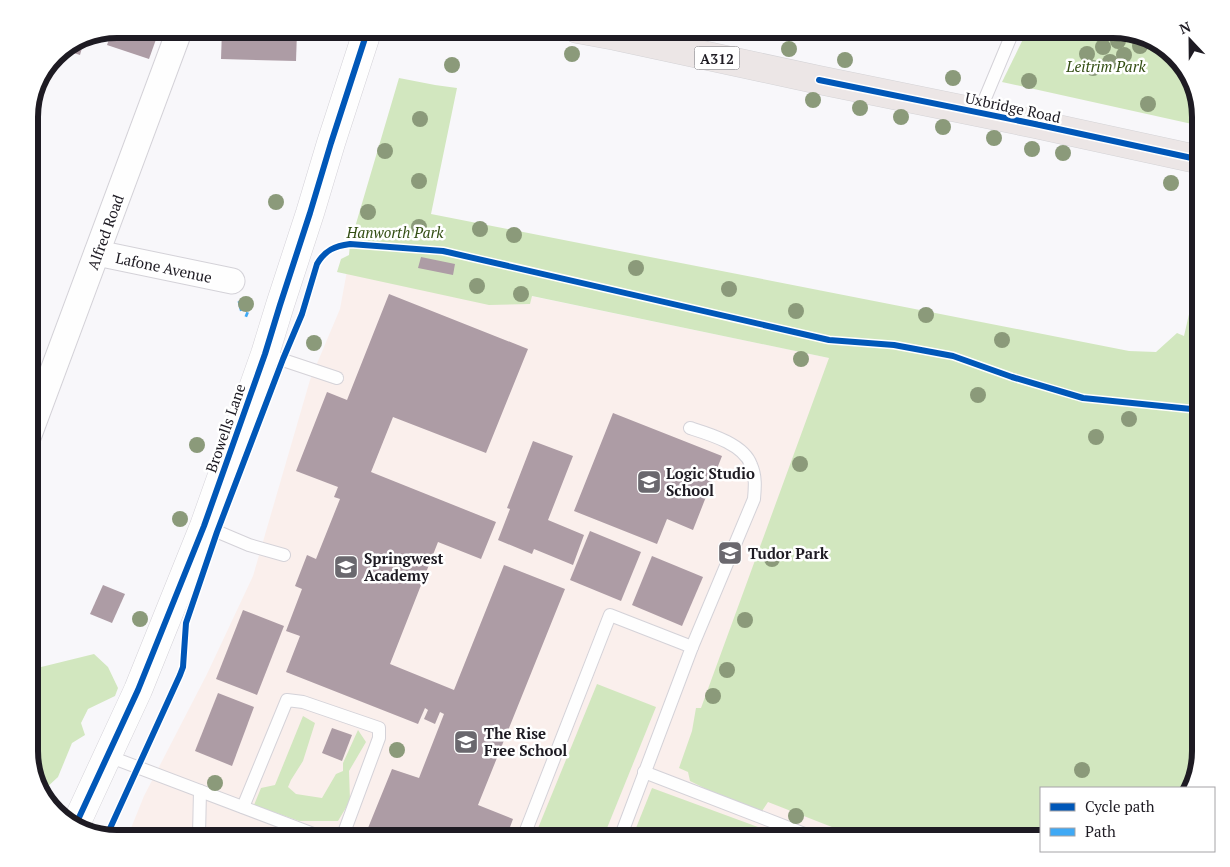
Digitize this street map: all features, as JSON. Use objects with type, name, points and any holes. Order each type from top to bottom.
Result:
[{"type":"main road","name":"Uxbridge Road","points":[[639,38],[818,80],[1192,158]]},
{"type":"street","name":"Alfred Road","points":[[38,411],[177,38]]},
{"type":"street","name":"Browells Lane","points":[[78,819],[142,682],[204,526],[265,354],[365,38]]},
{"type":"street","name":"Lafone Avenue","points":[[97,253],[232,281]]},
{"type":"lane","points":[[979,113],[1010,38]]},
{"type":"lane","points":[[265,354],[337,378]]},
{"type":"lane","points":[[623,830],[692,647],[754,499],[755,482],[751,463],[740,450],[721,438],[690,428]]},
{"type":"lane","points":[[204,526],[249,545],[284,555]]},
{"type":"lane","points":[[526,830],[610,615],[692,647]]},
{"type":"lane","points":[[243,807],[287,700],[304,702],[379,728],[379,738],[345,830]]},
{"type":"lane","points":[[108,756],[303,830]]},
{"type":"lane","points":[[644,772],[794,830]]},
{"type":"lane","points":[[198,830],[200,791]]},
{"type":"shaded area","name":"Tudor Park","points":[[349,260],[829,358],[1192,741],[1190,771],[1183,787],[1040,787],[1040,830],[130,830],[144,796],[207,674],[253,576],[310,380],[340,309]]},
{"type":"green space","name":"Leitrim Park","points":[[1024,38],[1124,38],[1134,40],[1165,56],[1165,65],[1174,65],[1190,96],[1192,124],[1002,82]]},
{"type":"green space","name":"Hanworth Park","points":[[399,78],[457,88],[431,214],[1129,351],[1156,352],[1177,333],[1184,336],[1192,301],[1192,761],[1183,787],[1040,787],[1040,830],[840,830],[768,802],[762,811],[716,794],[690,781],[688,772],[679,768],[692,731],[696,708],[701,708],[829,358],[532,296],[530,304],[489,305],[337,272],[341,259],[349,255],[350,244]]},
{"type":"green space","points":[[94,654],[108,667],[118,688],[115,696],[88,709],[81,723],[85,735],[72,743],[58,777],[47,787],[40,771],[38,755],[38,668]]},
{"type":"green space","points":[[597,684],[656,707],[606,830],[537,830]]},
{"type":"green space","points":[[303,716],[315,723],[303,761],[288,787],[296,794],[322,798],[336,774],[343,771],[343,763],[358,730],[366,742],[349,771],[350,801],[338,821],[299,821],[254,805],[261,788],[275,785]]},
{"type":"green space","points":[[652,788],[766,830],[635,830]]},
{"type":"building","points":[[109,38],[156,38],[149,59],[107,45]]},
{"type":"building","points":[[222,38],[297,38],[296,61],[221,59]]},
{"type":"building","points":[[83,46],[80,55],[72,52]]},
{"type":"building","points":[[421,257],[455,264],[453,275],[418,268]]},
{"type":"building","points":[[389,294],[528,349],[486,453],[393,417],[371,472],[496,522],[481,559],[438,542],[390,664],[454,690],[504,565],[565,589],[478,805],[513,819],[509,830],[373,830],[368,828],[392,769],[419,778],[444,714],[440,712],[435,724],[424,719],[428,710],[425,708],[418,724],[286,672],[300,636],[286,631],[302,589],[295,586],[307,555],[316,559],[340,499],[334,497],[338,487],[296,471],[327,392],[347,400]]},
{"type":"building","points":[[613,413],[722,456],[693,530],[667,519],[657,544],[574,511]]},
{"type":"building","points":[[533,441],[573,456],[548,520],[584,535],[573,565],[534,549],[532,554],[498,540],[510,509],[507,508]]},
{"type":"building","points":[[590,531],[641,552],[621,601],[570,580]]},
{"type":"building","points":[[652,556],[703,577],[682,626],[632,605]]},
{"type":"building","points":[[103,585],[125,594],[112,623],[90,614]]},
{"type":"building","points":[[243,610],[284,626],[257,695],[216,679]]},
{"type":"building","points":[[218,693],[254,707],[232,766],[195,751]]},
{"type":"building","points":[[332,728],[352,735],[342,761],[322,753]]},
{"type":"marked path","points":[[240,301],[243,313],[248,315]]},
{"type":"cycle path","points":[[78,819],[138,690],[204,526],[265,354],[365,38]]},
{"type":"cycle path","points":[[819,80],[1192,158]]},
{"type":"cycle path","points":[[110,829],[183,667],[186,623],[217,532],[302,314],[317,264],[323,255],[340,246],[350,244],[443,251],[829,340],[894,345],[953,356],[1012,377],[1083,398],[1192,409]]},
{"type":"place","name":"Logic Studio School","points":[[649,482]]},
{"type":"place","name":"Tudor Park","points":[[730,553]]},
{"type":"place","name":"Springwest Academy","points":[[346,567]]},
{"type":"place","name":"The Rise Free School","points":[[466,742]]}]
